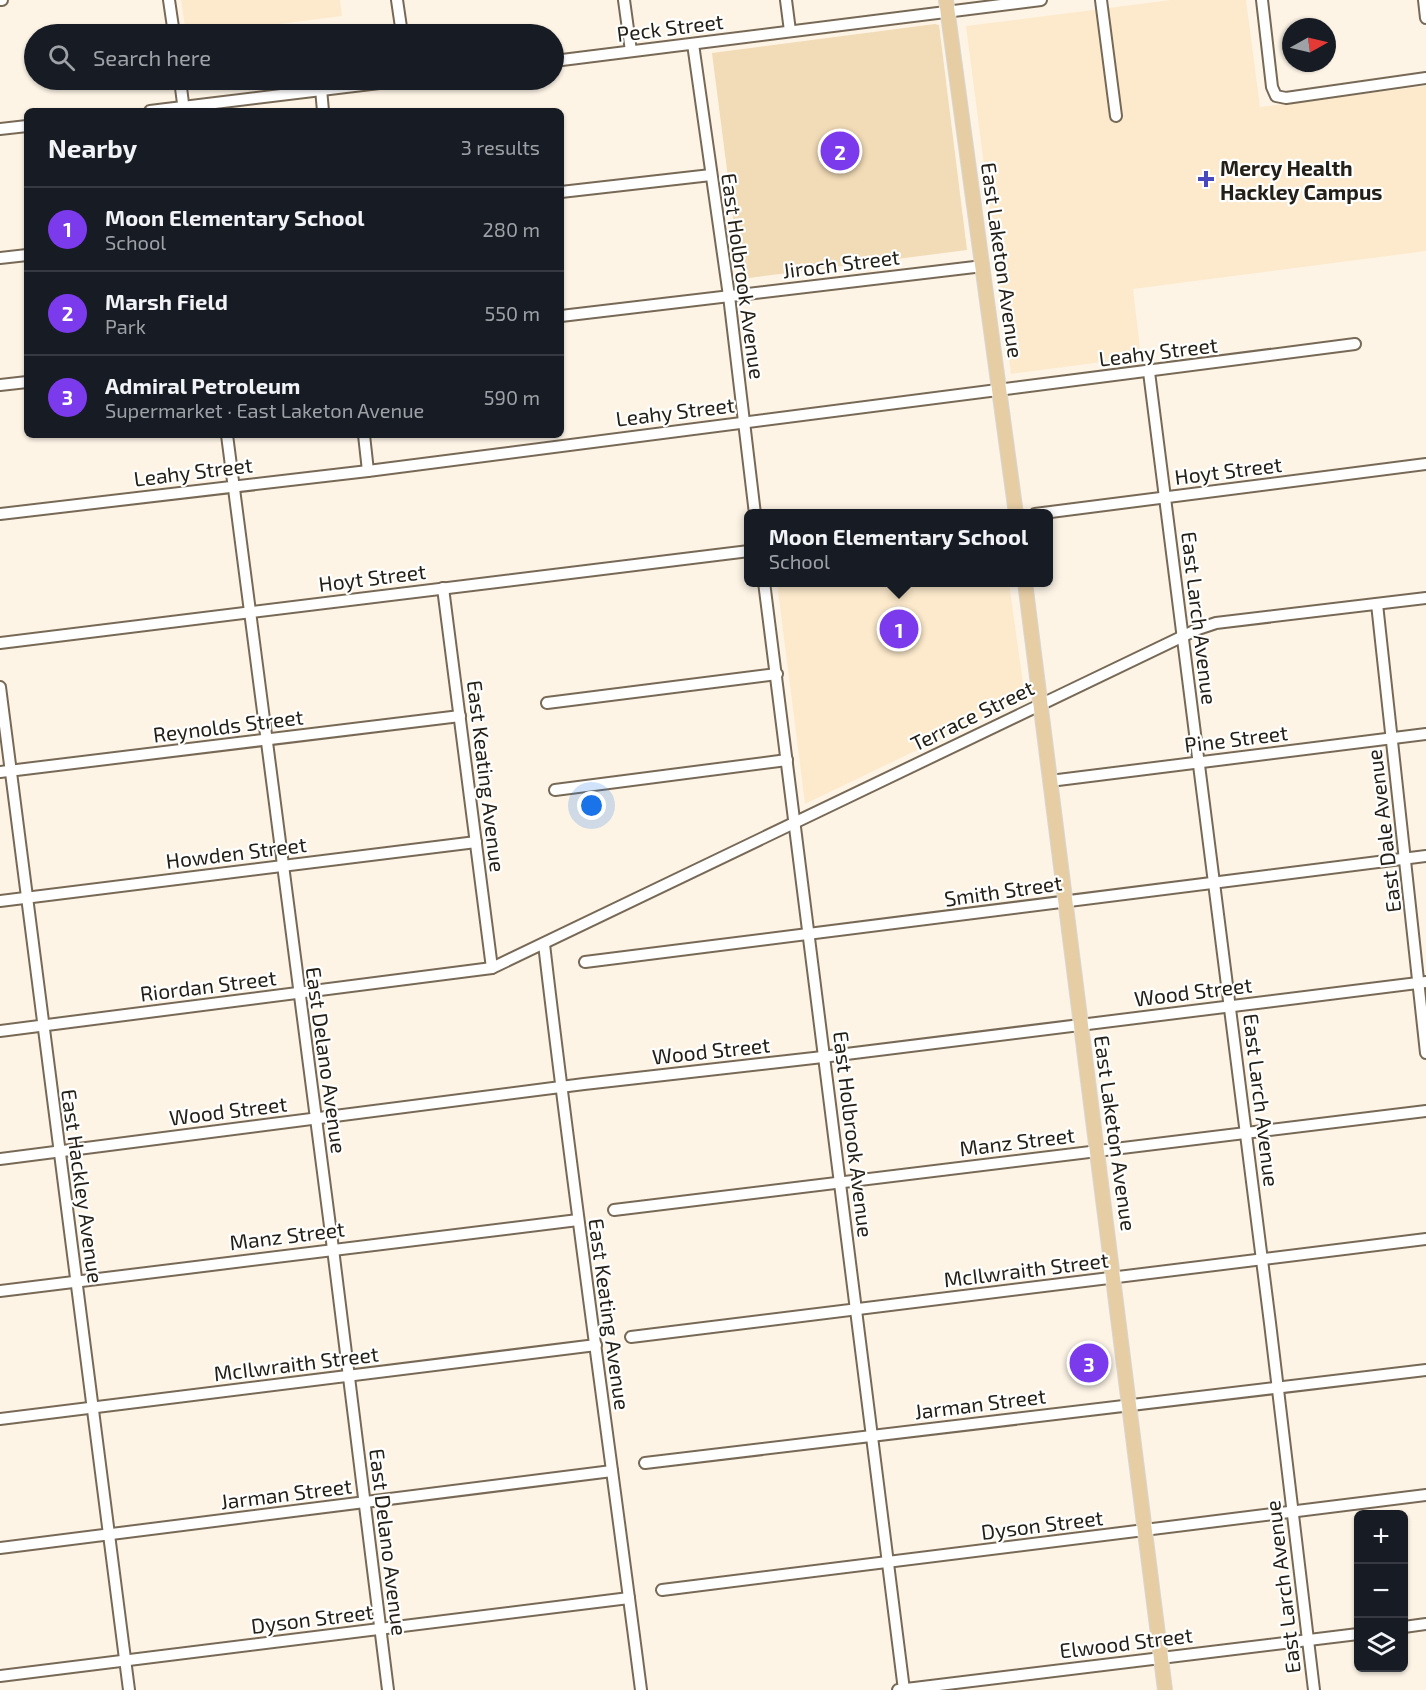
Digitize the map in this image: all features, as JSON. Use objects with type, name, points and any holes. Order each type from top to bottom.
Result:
[{"type":"main road","name":"East Laketon Avenue","points":[[947,6],[1015,509]]},
{"type":"main road","name":"East Laketon Avenue","points":[[1026,587],[1165,1690]]},
{"type":"street","points":[[169,0],[173,24]]},
{"type":"street","points":[[397,0],[401,24]]},
{"type":"street","points":[[624,0],[631,51]]},
{"type":"street","points":[[786,0],[790,31]]},
{"type":"street","name":"Peck Street","points":[[564,60],[790,31],[947,6],[1041,0]]},
{"type":"street","points":[[1101,0],[1116,116]]},
{"type":"street","points":[[1262,0],[1272,87],[1276,96],[1286,98],[1426,78]]},
{"type":"street","points":[[1424,0],[1426,18]]},
{"type":"street","name":"East Holbrook Avenue","points":[[693,44],[729,296],[755,509]]},
{"type":"street","points":[[181,90],[183,108]]},
{"type":"street","points":[[190,108],[314,90]]},
{"type":"street","points":[[321,90],[323,108]]},
{"type":"street","points":[[0,129],[24,126]]},
{"type":"street","points":[[564,192],[711,175]]},
{"type":"street","points":[[0,258],[24,255]]},
{"type":"street","name":"Jiroch Street","points":[[564,316],[983,266]]},
{"type":"street","name":"Leahy Street","points":[[0,514],[368,471],[1355,344]]},
{"type":"street","name":"East Larch Avenue","points":[[1149,372],[1294,1512],[1314,1690]]},
{"type":"street","points":[[0,385],[24,382]]},
{"type":"street","name":"East Delano Avenue","points":[[227,438],[388,1690]]},
{"type":"street","points":[[364,438],[368,471]]},
{"type":"street","name":"Hoyt Street","points":[[1053,511],[1426,464]]},
{"type":"street","name":"Hoyt Street","points":[[0,643],[744,552]]},
{"type":"street","name":"East Holbrook Avenue","points":[[765,587],[841,1183],[902,1690]]},
{"type":"street","name":"East Keating Avenue","points":[[443,588],[492,969]]},
{"type":"street","name":"Terrace Street","points":[[556,938],[1183,635],[1216,623],[1426,598]]},
{"type":"street","name":"East Dale Avenue","points":[[1377,604],[1406,858],[1423,983],[1418,994],[1426,1053]]},
{"type":"street","points":[[547,703],[777,674]]},
{"type":"street","name":"East Hackley Avenue","points":[[0,687],[5,772],[27,898],[129,1690]]},
{"type":"street","name":"Reynolds Street","points":[[5,772],[460,716]]},
{"type":"street","name":"Pine Street","points":[[1050,781],[1426,734]]},
{"type":"street","points":[[555,790],[788,760]]},
{"type":"street","name":"Howden Street","points":[[0,901],[476,842]]},
{"type":"street","name":"Smith Street","points":[[585,962],[1426,856]]},
{"type":"street","name":"Riordan Street","points":[[0,1031],[492,969],[556,938]]},
{"type":"street","name":"East Keating Avenue","points":[[544,944],[640,1690]]},
{"type":"street","name":"Wood Street","points":[[0,1159],[562,1087],[1423,983]]},
{"type":"street","name":"Manz Street","points":[[614,1210],[1426,1111]]},
{"type":"street","name":"Manz Street","points":[[0,1290],[578,1220]]},
{"type":"street","name":"McIlwraith Street","points":[[630,1337],[1426,1239]]},
{"type":"street","name":"McIlwraith Street","points":[[0,1419],[596,1345]]},
{"type":"street","name":"Jarman Street","points":[[645,1463],[1426,1370]]},
{"type":"street","name":"Jarman Street","points":[[0,1548],[612,1471]]},
{"type":"street","name":"Dyson Street","points":[[662,1590],[1426,1495]]},
{"type":"street","name":"Dyson Street","points":[[0,1676],[629,1598]]},
{"type":"street","points":[[1408,1626],[1426,1624]]},
{"type":"street","name":"Elwood Street","points":[[902,1690],[1354,1635]]},
{"type":"shaded area","points":[[181,0],[340,0],[342,16],[279,24],[185,24]]},
{"type":"shaded area","name":"Mercy Health Hackley Campus","points":[[1171,0],[1246,0],[1260,107],[1426,86],[1426,251],[1133,289],[1141,357],[1011,374],[966,26]]},
{"type":"shaded area","points":[[939,25],[967,250],[741,279],[712,53]]},
{"type":"shaded area","points":[[778,587],[1010,587],[1025,698],[805,804]]},
{"type":"place","name":"Marsh Field","points":[[840,151]]},
{"type":"place","name":"Mercy Health Hackley Campus","points":[[1206,179]]},
{"type":"place","name":"Moon Elementary School","points":[[899,629]]},
{"type":"place","name":"Admiral Petroleum","points":[[1089,1363]]}]
